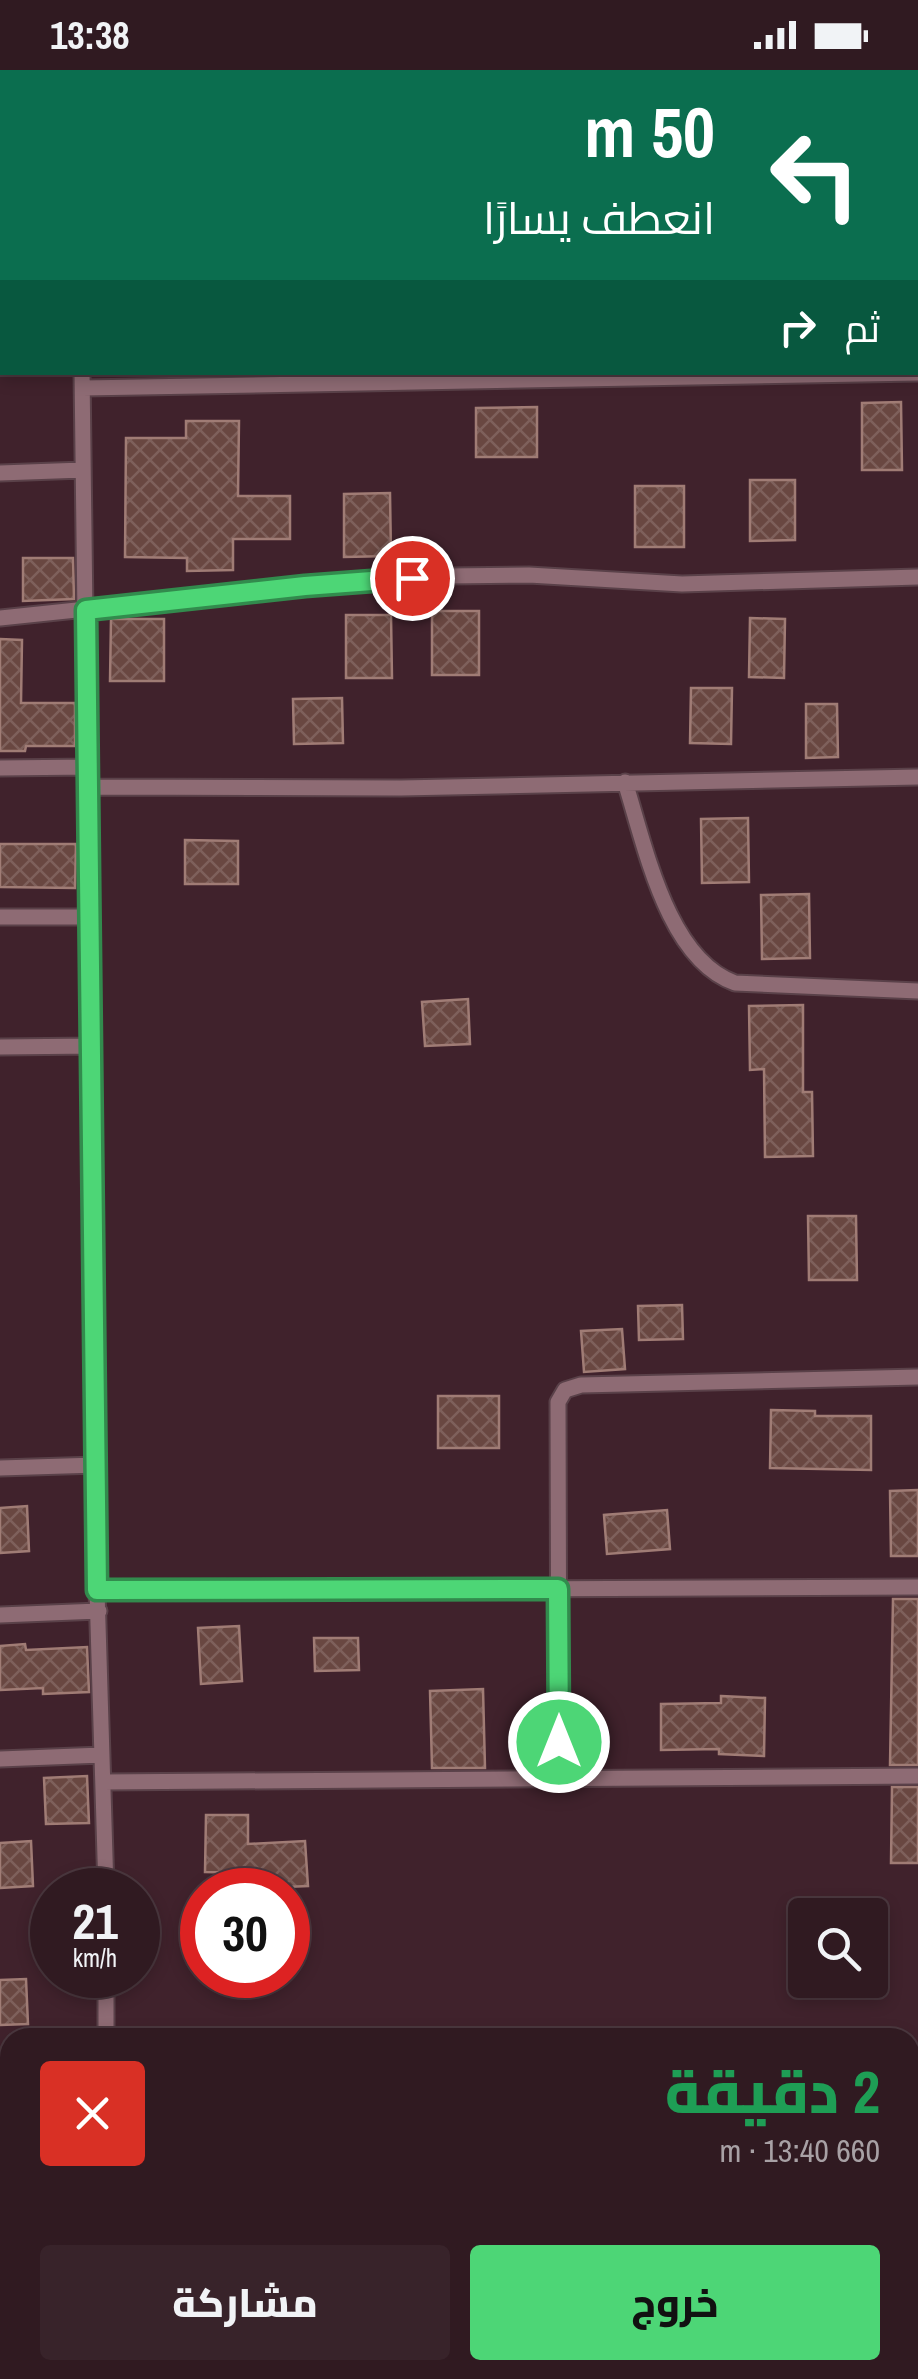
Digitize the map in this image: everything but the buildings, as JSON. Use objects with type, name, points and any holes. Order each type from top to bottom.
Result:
[{"type":"street","points":[[106,1868],[97,1590],[82,380],[679,375]]},
{"type":"street","points":[[0,472],[83,470]]},
{"type":"street","points":[[0,618],[305,586],[448,576],[529,575],[682,584],[918,577]]},
{"type":"street","points":[[0,768],[89,767]]},
{"type":"street","points":[[90,787],[401,788],[918,777]]},
{"type":"street","points":[[625,782],[657,885],[679,931],[716,976],[735,983],[918,991]]},
{"type":"street","points":[[0,917],[91,917]]},
{"type":"street","points":[[0,1047],[92,1046]]},
{"type":"street","points":[[559,1780],[558,1402],[566,1390],[581,1385],[918,1378]]},
{"type":"street","points":[[0,1468],[98,1466]]},
{"type":"street","points":[[97,1590],[918,1587]]},
{"type":"street","points":[[0,1615],[99,1611]]},
{"type":"street","points":[[0,1759],[102,1755]]},
{"type":"street","points":[[104,1782],[918,1776]]},
{"type":"street","points":[[106,1998],[106,2028]]},
{"type":"route","points":[[412,578],[86,610],[97,1590],[558,1589],[559,1742]]}]
